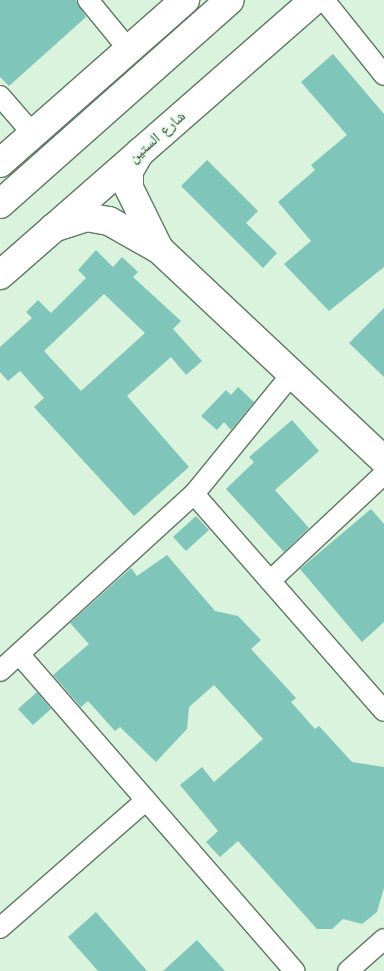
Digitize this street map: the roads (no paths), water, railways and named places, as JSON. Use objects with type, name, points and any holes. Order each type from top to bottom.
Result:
[{"type":"street","points":[[88,0],[129,50]]},
{"type":"street","points":[[0,163],[186,0]]},
{"type":"street","points":[[0,204],[230,0]]},
{"type":"street","name":"شارع الستين","points":[[0,275],[314,0]]},
{"type":"street","points":[[324,0],[384,75]]},
{"type":"street","points":[[0,96],[33,134]]},
{"type":"street","points":[[141,151],[128,172],[129,188],[160,250]]},
{"type":"street","points":[[54,228],[86,217],[108,221],[160,250],[384,460]]},
{"type":"street","points":[[0,670],[194,494],[292,374]]},
{"type":"street","points":[[270,581],[384,474]]},
{"type":"street","points":[[194,494],[384,711]]},
{"type":"street","points":[[19,654],[295,971]]},
{"type":"street","points":[[0,928],[146,800]]},
{"type":"street","points":[[348,971],[384,940]]}]
